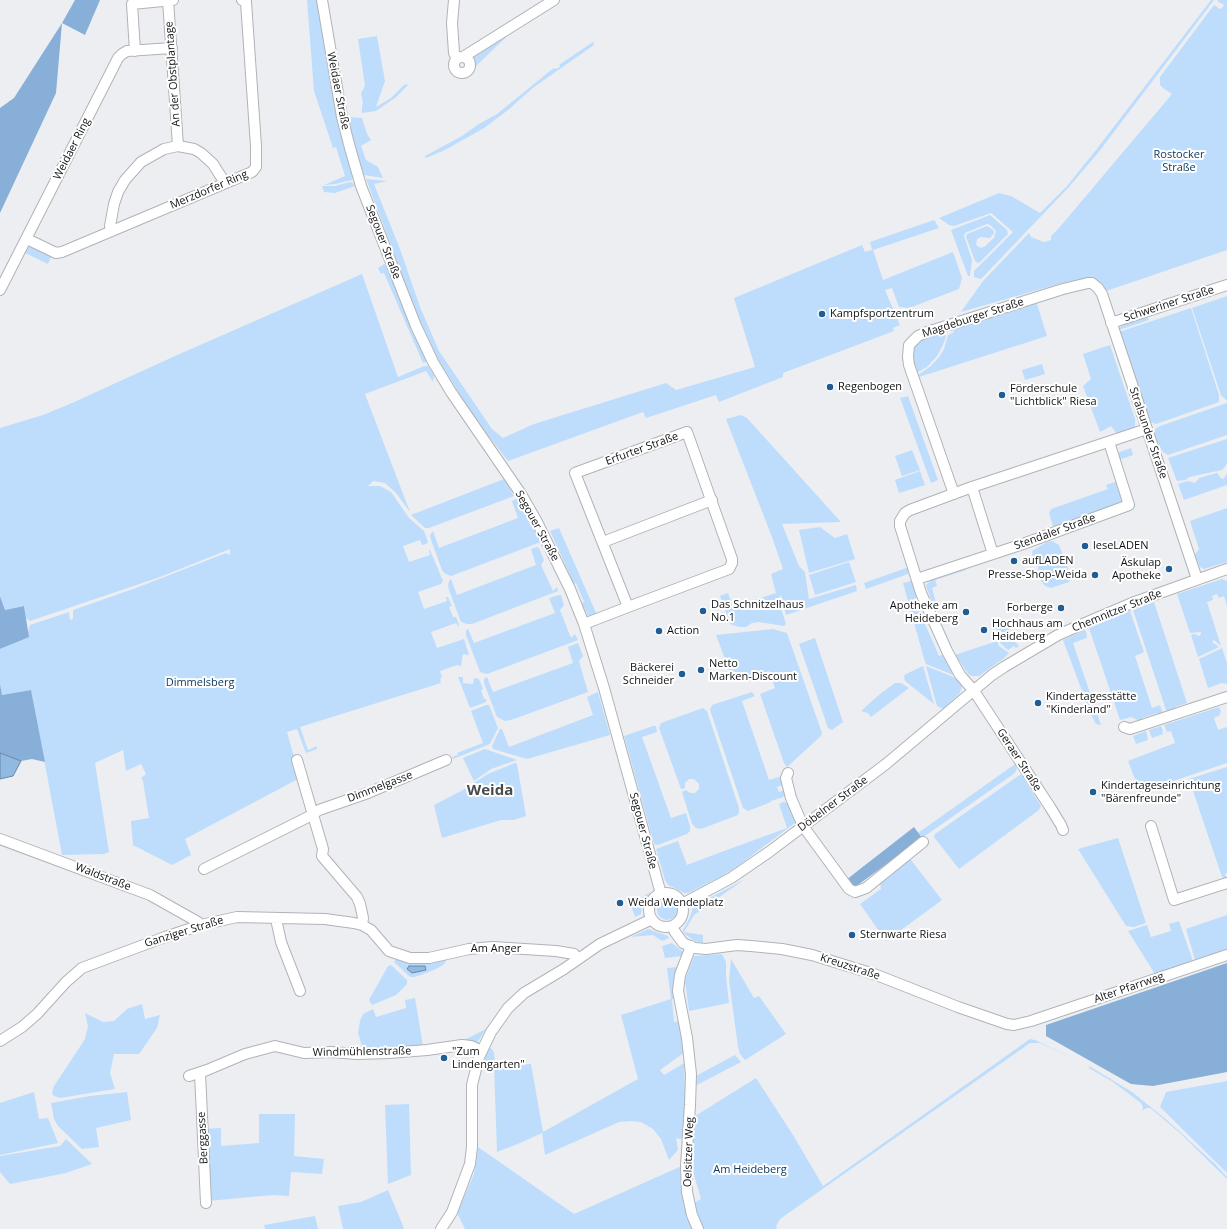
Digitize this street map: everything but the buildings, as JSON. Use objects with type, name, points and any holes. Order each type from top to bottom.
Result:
[{"type":"street","name":"Merzdorfer Ring","points":[[26,239],[56,253],[62,252],[252,172],[256,168],[246,2],[242,0]]},
{"type":"street","name":"Weidaer Straße","points":[[322,0],[342,117],[360,181]]},
{"type":"street","points":[[454,0],[452,23],[454,53],[460,58],[554,0]]},
{"type":"street","name":"An der Obstplantage","points":[[135,51],[132,4],[170,1],[178,146]]},
{"type":"street","name":"Weidaer Ring","points":[[0,290],[118,58],[127,51],[172,48]]},
{"type":"street","points":[[112,231],[110,226],[114,204],[125,180],[132,170],[149,156],[164,149],[178,146],[194,149],[207,157],[225,183]]},
{"type":"street","name":"Segouer Straße","points":[[360,181],[416,326],[431,357],[451,392],[521,494],[537,522],[570,589],[584,624],[616,729],[661,894]]},
{"type":"street","name":"Magdeburger Straße","points":[[954,494],[909,365],[909,345],[918,336],[927,332],[1063,289],[1088,283],[1092,283],[1098,288]]},
{"type":"street","name":"Schweriner Straße","points":[[1111,323],[1227,285]]},
{"type":"street","name":"Stralsunder Straße","points":[[1098,288],[1102,294],[1197,579]]},
{"type":"street","points":[[974,690],[960,675],[947,651],[926,604],[900,526],[902,516],[910,510],[972,487],[1147,430]]},
{"type":"street","name":"Erfurter Straße","points":[[584,624],[729,569],[732,559],[687,432],[571,474],[603,542],[628,607]]},
{"type":"street","name":"Stendaler Straße","points":[[916,577],[994,554],[1129,505],[1109,442]]},
{"type":"street","points":[[972,487],[994,554]]},
{"type":"street","points":[[603,542],[712,500]]},
{"type":"street","name":"Chemnitzer Straße","points":[[974,690],[1004,667],[1058,635],[1129,604],[1227,569]]},
{"type":"street","name":"Döbelner Straße","points":[[682,904],[740,873],[886,764],[974,690]]},
{"type":"street","name":"Geraer Straße","points":[[974,690],[1050,807],[1063,830]]},
{"type":"street","points":[[1124,727],[1130,729],[1227,697]]},
{"type":"street","points":[[297,760],[323,849],[322,856],[357,897],[363,918],[362,925]]},
{"type":"street","name":"Dimmelgasse","points":[[204,869],[308,817],[313,813],[368,793],[446,760]]},
{"type":"street","points":[[788,773],[786,778],[791,798],[803,826],[849,889],[855,892],[866,888],[923,842]]},
{"type":"street","points":[[1151,826],[1174,900],[1227,883]]},
{"type":"street","name":"Waldstraße","points":[[0,839],[150,895],[201,925]]},
{"type":"street","points":[[661,894],[673,894],[682,904],[683,914],[681,919],[672,926],[664,927],[658,925],[652,919],[649,912],[652,900],[661,894]]},
{"type":"street","name":"Ganziger Straße","points":[[0,1041],[22,1027],[37,1014],[66,982],[82,968],[164,937],[201,925],[237,917],[325,919],[362,925]]},
{"type":"street","points":[[276,919],[281,942],[300,991]]},
{"type":"street","points":[[441,1229],[452,1212],[470,1164],[472,1147],[472,1089],[477,1064],[495,1025],[516,1000],[524,993],[564,969],[592,948],[626,930],[652,919]]},
{"type":"street","name":"Am Anger","points":[[362,925],[371,930],[389,952],[410,958],[429,958],[469,949],[493,947],[556,951],[574,954],[578,959]]},
{"type":"street","points":[[672,926],[677,936],[683,943],[691,946]]},
{"type":"street","name":"Kreuzstraße","points":[[691,946],[706,949],[738,945],[782,949],[812,955],[874,974],[958,1007],[1007,1024],[1014,1025],[1031,1021]]},
{"type":"street","name":"Oelsitzer Weg","points":[[691,946],[680,975],[678,991],[687,1038],[691,1074],[686,1184],[690,1208],[698,1229]]},
{"type":"street","name":"Alter Pfarrweg","points":[[1031,1021],[1227,955]]},
{"type":"street","name":"Windmühlenstraße","points":[[189,1076],[200,1073],[245,1054],[275,1046],[304,1053],[331,1052],[382,1054],[462,1045],[471,1046],[482,1051]]},
{"type":"street","name":"Berggasse","points":[[200,1073],[206,1203]]},
{"type":"green space","points":[[307,0],[318,0],[353,176],[352,180],[335,184],[324,185],[345,176],[336,147],[333,148],[314,91]]},
{"type":"green space","points":[[1211,0],[1214,0],[1098,153],[1068,188],[981,279],[974,277],[974,271],[1013,232],[991,213],[954,226],[949,225],[939,218],[999,193],[1011,196],[1040,213],[1067,186],[1096,150]]},
{"type":"green space","name":"Rostocker Straße","points":[[1227,0],[1227,250],[1106,291],[1101,283],[1093,279],[1064,286],[1062,283],[961,312],[983,281],[1029,233],[1031,237],[1044,242],[1051,240],[1051,236],[1172,94],[1160,85],[1160,77],[1214,5],[1220,9],[1222,8],[1224,5],[1217,1]]},
{"type":"green space","points":[[521,23],[473,69],[473,54]]},
{"type":"green space","points":[[377,36],[385,81],[376,107],[391,98],[404,85],[409,84],[395,98],[376,111],[362,113],[363,104],[361,93],[365,86],[358,39]]},
{"type":"green space","points":[[593,42],[594,45],[534,87],[508,110],[484,128],[445,150],[426,158],[425,156],[462,136],[497,114],[554,68],[556,69],[560,67],[559,65]]},
{"type":"green space","points":[[348,117],[362,118],[367,134],[371,140],[361,146],[366,160],[378,167],[383,178],[364,175],[356,151]]},
{"type":"green space","points":[[366,179],[387,181],[374,184],[400,249],[420,307],[439,351],[492,429],[503,438],[534,424],[666,383],[676,390],[755,367],[734,298],[862,245],[865,252],[872,250],[870,242],[934,220],[939,228],[873,250],[883,280],[953,252],[962,278],[959,289],[909,308],[899,307],[892,288],[885,290],[900,325],[893,328],[894,331],[783,373],[783,377],[719,402],[716,395],[646,418],[643,412],[508,461],[474,417],[438,359],[418,317]]},
{"type":"green space","points":[[350,182],[355,186],[335,193],[324,192],[322,186],[335,186]]},
{"type":"green space","points":[[990,215],[1007,230],[1008,234],[978,263],[975,261],[966,237],[967,234],[987,226],[993,230],[994,233],[990,238],[981,237],[977,239],[976,245],[981,248],[994,238],[996,231],[987,224],[965,233],[964,236],[972,260],[970,276],[968,276],[951,230]]},
{"type":"green space","points":[[32,245],[52,254],[48,264],[23,252],[27,247]]},
{"type":"green space","points":[[384,264],[388,266],[429,361],[423,363],[384,273],[381,274],[378,268]]},
{"type":"green space","name":"Dimmelsberg","points":[[362,274],[398,377],[424,366],[428,366],[434,376],[433,382],[426,371],[365,394],[410,512],[396,493],[385,483],[373,481],[368,486],[380,486],[391,492],[409,518],[424,531],[428,542],[426,544],[422,545],[420,540],[403,546],[409,562],[430,555],[430,550],[443,581],[441,584],[418,592],[424,609],[447,601],[446,597],[448,597],[452,606],[449,607],[453,617],[456,617],[459,625],[458,627],[456,623],[431,632],[437,648],[464,639],[469,655],[463,654],[461,666],[457,665],[440,671],[442,677],[440,679],[441,683],[300,727],[308,750],[317,746],[317,749],[306,753],[297,729],[287,732],[308,806],[307,813],[307,808],[298,779],[185,839],[191,855],[172,865],[133,845],[131,821],[149,818],[143,781],[141,778],[146,774],[141,764],[126,771],[123,750],[95,763],[109,852],[104,854],[62,855],[31,690],[2,695],[0,684],[0,649],[28,637],[30,625],[69,612],[70,620],[73,619],[73,610],[136,588],[226,553],[230,555],[230,549],[160,577],[30,621],[26,618],[24,606],[5,610],[0,595],[0,428],[43,415],[72,403]]},
{"type":"green space","points":[[1227,296],[1226,400],[1221,395],[1192,308]]},
{"type":"green space","points":[[1036,301],[1047,336],[919,377],[918,375],[931,366],[940,356],[944,349],[948,335],[953,333],[954,328]]},
{"type":"green space","points":[[1191,308],[1219,395],[1219,402],[1155,424],[1151,422],[1119,332]]},
{"type":"green space","points":[[1147,315],[1149,320],[1119,330],[1124,323]]},
{"type":"green space","points":[[944,329],[946,337],[937,356],[927,367],[916,373],[912,353],[915,346],[921,338]]},
{"type":"green space","points":[[1110,345],[1135,419],[1135,428],[1117,434],[1111,426],[1100,432],[1083,386],[1091,379],[1083,354]]},
{"type":"green space","points":[[1042,364],[1045,374],[1025,380],[1022,370]]},
{"type":"green space","points":[[908,396],[938,480],[931,483],[900,398]]},
{"type":"green space","points":[[1227,403],[1227,435],[1168,455],[1163,452],[1158,445],[1154,431],[1155,429]]},
{"type":"green space","points":[[741,415],[747,418],[841,522],[782,524],[799,566],[805,572],[809,599],[856,585],[857,591],[786,615],[781,595],[778,599],[786,624],[784,626],[759,622],[752,623],[746,627],[739,627],[730,624],[720,596],[728,593],[733,607],[776,593],[771,574],[783,569],[726,419]]},
{"type":"green space","points":[[1227,439],[1227,464],[1222,470],[1177,481],[1168,458]]},
{"type":"green space","points":[[1131,448],[1133,455],[1119,460],[1117,453]]},
{"type":"green space","points":[[912,450],[920,470],[902,476],[895,456]]},
{"type":"green space","points":[[920,471],[925,485],[899,493],[895,480]]},
{"type":"green space","points":[[1217,473],[1222,479],[1227,474],[1227,485],[1184,500],[1178,484],[1188,481],[1195,483],[1199,478]]},
{"type":"green space","points":[[504,479],[514,496],[429,528],[425,528],[411,515]]},
{"type":"green space","points":[[1118,481],[1122,498],[1121,503],[1054,529],[1049,513],[1051,509],[1108,489],[1106,485]]},
{"type":"green space","points":[[516,499],[541,542],[451,576],[444,573],[431,540],[430,535],[433,531],[439,548],[518,518],[512,501]]},
{"type":"green space","points":[[1227,508],[1227,562],[1204,569],[1200,567],[1195,555],[1199,549],[1190,521]]},
{"type":"green space","points":[[820,527],[835,538],[847,534],[855,559],[809,573],[799,530]]},
{"type":"green space","points":[[559,528],[597,615],[591,617],[588,616],[576,583],[574,584],[550,531]]},
{"type":"green space","points":[[1052,541],[1059,545],[1071,577],[1069,582],[1051,588],[1045,586],[1039,578],[1038,562],[1033,559],[1032,551],[1047,542]]},
{"type":"green space","points":[[537,547],[539,548],[544,560],[541,565],[553,591],[557,587],[558,591],[472,624],[461,622],[449,590],[448,585],[451,579],[457,595],[536,565],[531,549]]},
{"type":"green space","points":[[849,562],[856,582],[815,595],[809,575]]},
{"type":"green space","points":[[909,567],[908,574],[866,589],[864,583]]},
{"type":"green space","points":[[966,569],[935,580],[937,586],[932,588],[936,603],[933,604],[926,585],[934,579]]},
{"type":"green space","points":[[1222,579],[1227,581],[1227,606],[1224,596],[1219,598],[1217,594],[1212,596],[1213,600],[1207,602],[1221,646],[1214,640],[1212,642],[1219,647],[1198,657],[1191,635],[1194,634],[1200,636],[1201,632],[1190,633],[1177,594]]},
{"type":"green space","points":[[913,582],[919,596],[914,599],[939,656],[944,654],[956,676],[926,664],[925,662],[903,583]]},
{"type":"green space","points":[[561,595],[564,605],[560,610],[571,638],[575,634],[578,640],[487,674],[480,672],[466,635],[466,630],[468,629],[474,643],[555,613],[549,598]]},
{"type":"green space","points":[[1154,602],[1187,703],[1175,707],[1176,712],[1170,713],[1166,710],[1133,610]]},
{"type":"green space","points":[[1130,611],[1144,652],[1135,656],[1152,708],[1160,705],[1163,714],[1159,718],[1157,713],[1142,718],[1144,723],[1131,717],[1120,720],[1089,628]]},
{"type":"green space","points":[[1006,621],[1013,639],[1019,646],[1016,648],[1014,646],[1008,650],[1001,644],[995,625]]},
{"type":"green space","points":[[773,629],[787,633],[822,733],[821,736],[787,767],[784,763],[760,694],[775,688],[769,671],[741,681],[737,678],[734,671],[730,672],[716,635]]},
{"type":"green space","points":[[1084,630],[1086,631],[1087,638],[1073,643],[1101,725],[1096,724],[1091,715],[1063,640]]},
{"type":"green space","points":[[815,638],[843,722],[832,730],[828,728],[799,644]]},
{"type":"green space","points":[[997,641],[999,646],[1009,653],[979,676],[969,675],[955,655]]},
{"type":"green space","points":[[578,643],[583,656],[579,661],[588,692],[511,720],[505,721],[497,717],[484,683],[484,679],[487,677],[493,692],[573,663],[568,647]]},
{"type":"green space","points":[[1222,648],[1227,663],[1227,684],[1222,683],[1208,688],[1199,659]]},
{"type":"green space","points":[[923,666],[934,704],[905,681],[904,676],[906,674]]},
{"type":"green space","points":[[926,666],[956,678],[962,686],[960,693],[943,709],[937,706]]},
{"type":"green space","points":[[458,677],[463,677],[463,683],[473,684],[474,678],[479,679],[483,689],[481,690],[486,702],[470,708]]},
{"type":"green space","points":[[895,683],[901,683],[909,688],[871,717],[868,713],[861,711],[880,694]]},
{"type":"green space","points":[[598,692],[610,735],[527,759],[493,749],[492,746],[500,729],[502,729],[509,747],[593,715],[587,697]]},
{"type":"green space","points":[[752,692],[755,696],[742,701],[769,780],[782,776],[785,784],[777,787],[779,792],[786,789],[787,794],[780,799],[771,801],[748,811],[743,808],[710,710],[712,705]]},
{"type":"green space","points":[[489,705],[498,728],[490,744],[453,759],[452,757],[458,755],[457,753],[483,743],[471,711]]},
{"type":"green space","points":[[1219,707],[1221,712],[1220,715],[1214,718],[1218,730],[1227,727],[1227,763],[1140,792],[1128,761],[1175,743],[1171,731],[1167,732],[1164,725]]},
{"type":"green space","points":[[703,708],[707,711],[739,808],[739,812],[738,815],[701,829],[696,828],[692,824],[682,792],[686,790],[690,793],[695,793],[699,789],[699,784],[694,779],[689,779],[685,783],[685,788],[681,789],[659,728],[661,723]]},
{"type":"green space","points":[[656,726],[657,732],[642,737],[671,818],[686,813],[690,826],[690,831],[687,834],[658,845],[654,844],[624,736]]},
{"type":"green space","points":[[1161,726],[1163,734],[1152,738],[1149,730]]},
{"type":"green space","points":[[1146,731],[1148,740],[1136,744],[1133,736]]},
{"type":"green space","points":[[485,749],[517,760],[491,769],[474,781],[463,758]]},
{"type":"green space","points":[[515,763],[517,764],[526,816],[514,820],[501,820],[442,838],[434,805],[461,791],[488,774]]},
{"type":"green space","points":[[1015,764],[1017,768],[1015,773],[922,838],[918,833]]},
{"type":"green space","points":[[1227,767],[1227,873],[1225,874],[1227,879],[1222,877],[1189,779]]},
{"type":"green space","points":[[1021,774],[1041,806],[1039,810],[959,869],[934,837],[935,834]]},
{"type":"green space","points":[[783,802],[788,803],[796,818],[795,823],[739,865],[722,876],[688,893],[684,893],[668,885],[665,880],[656,849],[678,841],[687,865],[787,828],[779,804]]},
{"type":"green space","points":[[1118,838],[1146,923],[1134,927],[1126,926],[1078,849]]},
{"type":"green space","points":[[907,860],[911,860],[942,900],[886,941],[860,904],[881,889],[880,881]]},
{"type":"green space","points":[[745,879],[694,915],[684,932],[703,935],[703,943],[695,941],[683,932],[693,907]]},
{"type":"green space","points":[[650,892],[642,905],[641,914],[635,917],[631,906],[634,907],[637,904],[636,902]]},
{"type":"green space","points":[[667,900],[674,903],[677,910],[674,917],[667,920],[660,917],[657,910],[660,903]]},
{"type":"green space","points":[[1227,915],[1227,950],[1195,960],[1186,929]]},
{"type":"green space","points":[[1179,921],[1193,961],[1155,974],[1128,931],[1147,925],[1151,937],[1171,931],[1169,924]]},
{"type":"green space","points":[[648,929],[668,936],[669,938],[662,941],[653,935],[631,937]]},
{"type":"green space","points":[[672,943],[682,951],[683,954],[682,956],[665,958],[662,946]]},
{"type":"green space","points":[[722,954],[726,962],[729,1003],[689,1011],[685,980],[694,956]]},
{"type":"green space","points":[[397,958],[446,958],[447,960],[443,965],[434,970],[415,977],[410,977],[394,962]]},
{"type":"green space","points":[[731,959],[754,998],[759,996],[786,1034],[745,1060],[740,1054],[738,1047],[729,980]]},
{"type":"green space","points":[[391,965],[407,980],[407,984],[396,995],[372,1005],[369,1000],[388,966]]},
{"type":"green space","points":[[680,967],[676,999],[672,999],[674,1022],[680,1021],[685,1052],[660,1070],[664,1075],[684,1063],[685,1092],[688,1094],[685,1140],[676,1138],[678,1150],[669,1160],[661,1139],[653,1129],[641,1122],[631,1121],[619,1122],[545,1155],[542,1133],[497,1152],[494,1064],[483,1064],[489,1046],[494,1052],[495,1064],[531,1064],[543,1132],[638,1079],[621,1015],[671,999],[667,968]]},
{"type":"green space","points":[[415,998],[423,1046],[366,1052],[362,1046],[358,1033],[363,1014],[373,1009],[376,1017],[406,1008],[405,1000]]},
{"type":"green space","points":[[142,1004],[145,1019],[160,1015],[157,1028],[139,1054],[114,1054],[110,1073],[115,1089],[60,1098],[54,1096],[52,1093],[54,1086],[85,1039],[88,1026],[85,1013],[103,1022],[114,1021],[127,1009]]},
{"type":"green space","points":[[486,1029],[477,1043],[464,1040]]},
{"type":"green space","name":"Am Heideberg","points":[[1030,1039],[1035,1040],[1080,1061],[1040,1043],[1030,1043],[780,1219],[776,1226],[777,1229],[701,1229],[692,1204],[701,1199],[690,1166],[692,1118],[756,1078],[793,1135],[823,1186]]},
{"type":"green space","points":[[735,1055],[741,1062],[693,1087],[694,1077]]},
{"type":"green space","points":[[1089,1066],[1132,1092],[1168,1121],[1215,1164],[1227,1177],[1227,1179],[1181,1134],[1154,1111],[1150,1108],[1146,1108],[1142,1111],[1143,1107],[1141,1103],[1113,1082],[1089,1068]]},
{"type":"green space","points":[[1227,1081],[1227,1173],[1160,1107],[1166,1092]]},
{"type":"green space","points":[[34,1092],[39,1119],[48,1118],[58,1143],[0,1155],[0,1103]]},
{"type":"green space","points":[[127,1092],[131,1120],[96,1128],[99,1147],[82,1149],[58,1126],[54,1119],[51,1103],[90,1096]]},
{"type":"green space","points":[[409,1104],[411,1175],[388,1184],[385,1105]]},
{"type":"green space","points":[[259,1114],[295,1114],[294,1156],[324,1159],[322,1174],[291,1172],[289,1196],[273,1195],[208,1201],[205,1129],[221,1128],[221,1146],[259,1143]]},
{"type":"green space","points":[[66,1139],[92,1164],[66,1173],[10,1184],[0,1172],[0,1156],[60,1146]]},
{"type":"green space","name":"Am Heideberg","points":[[478,1147],[574,1214],[684,1165],[694,1229],[465,1229],[457,1213],[474,1174]]},
{"type":"green space","points":[[388,1190],[404,1228],[343,1229],[338,1206],[361,1202]]},
{"type":"green space","points":[[315,1216],[318,1229],[265,1229],[264,1225]]},
{"type":"shaded area","points":[[75,0],[100,0],[85,35],[62,23]]},
{"type":"shaded area","points":[[62,23],[56,93],[0,213],[0,108],[14,98]]},
{"type":"shaded area","points":[[0,596],[5,610],[24,606],[29,637],[0,649]]},
{"type":"shaded area","points":[[0,684],[2,695],[31,690],[45,762],[32,759],[21,761],[0,753]]},
{"type":"shaded area","points":[[0,753],[21,761],[13,776],[0,779]]},
{"type":"shaded area","points":[[914,827],[922,838],[855,887],[846,880]]},
{"type":"shaded area","points":[[1227,963],[1227,1072],[1153,1086],[1131,1084],[1046,1036],[1046,1025]]},
{"type":"shaded area","points":[[409,966],[425,966],[426,970],[412,973],[407,969]]},
{"type":"place","name":"Kampfsportzentrum","points":[[822,314]]},
{"type":"place","name":"Regenbogen","points":[[830,387]]},
{"type":"place","name":"Förderschule \"Lichtblick\" Riesa","points":[[1002,395]]},
{"type":"place","name":"leseLADEN","points":[[1085,546]]},
{"type":"place","name":"aufLADEN","points":[[1014,561]]},
{"type":"place","name":"Äskulap Apotheke","points":[[1169,569]]},
{"type":"place","name":"Presse-Shop-Weida","points":[[1095,575]]},
{"type":"place","name":"Forberge","points":[[1061,608]]},
{"type":"place","name":"Das Schnitzelhaus No.1","points":[[703,611]]},
{"type":"place","name":"Apotheke am Heideberg","points":[[966,612]]},
{"type":"place","name":"Hochhaus am Heideberg","points":[[984,630]]},
{"type":"place","name":"Action","points":[[659,631]]},
{"type":"place","name":"Netto Marken-Discount","points":[[701,670]]},
{"type":"place","name":"Bäckerei Schneider","points":[[682,674]]},
{"type":"place","name":"Kindertagesstätte \"Kinderland\"","points":[[1038,703]]},
{"type":"place","name":"Kindertageseinrichtung \"Bärenfreunde\"","points":[[1093,792]]},
{"type":"place","name":"Weida Wendeplatz","points":[[620,903]]},
{"type":"place","name":"Sternwarte Riesa","points":[[852,935]]},
{"type":"place","name":"\"Zum Lindengarten\"","points":[[444,1058]]},
{"type":"district","name":"Weida","points":[[490,791]]}]
